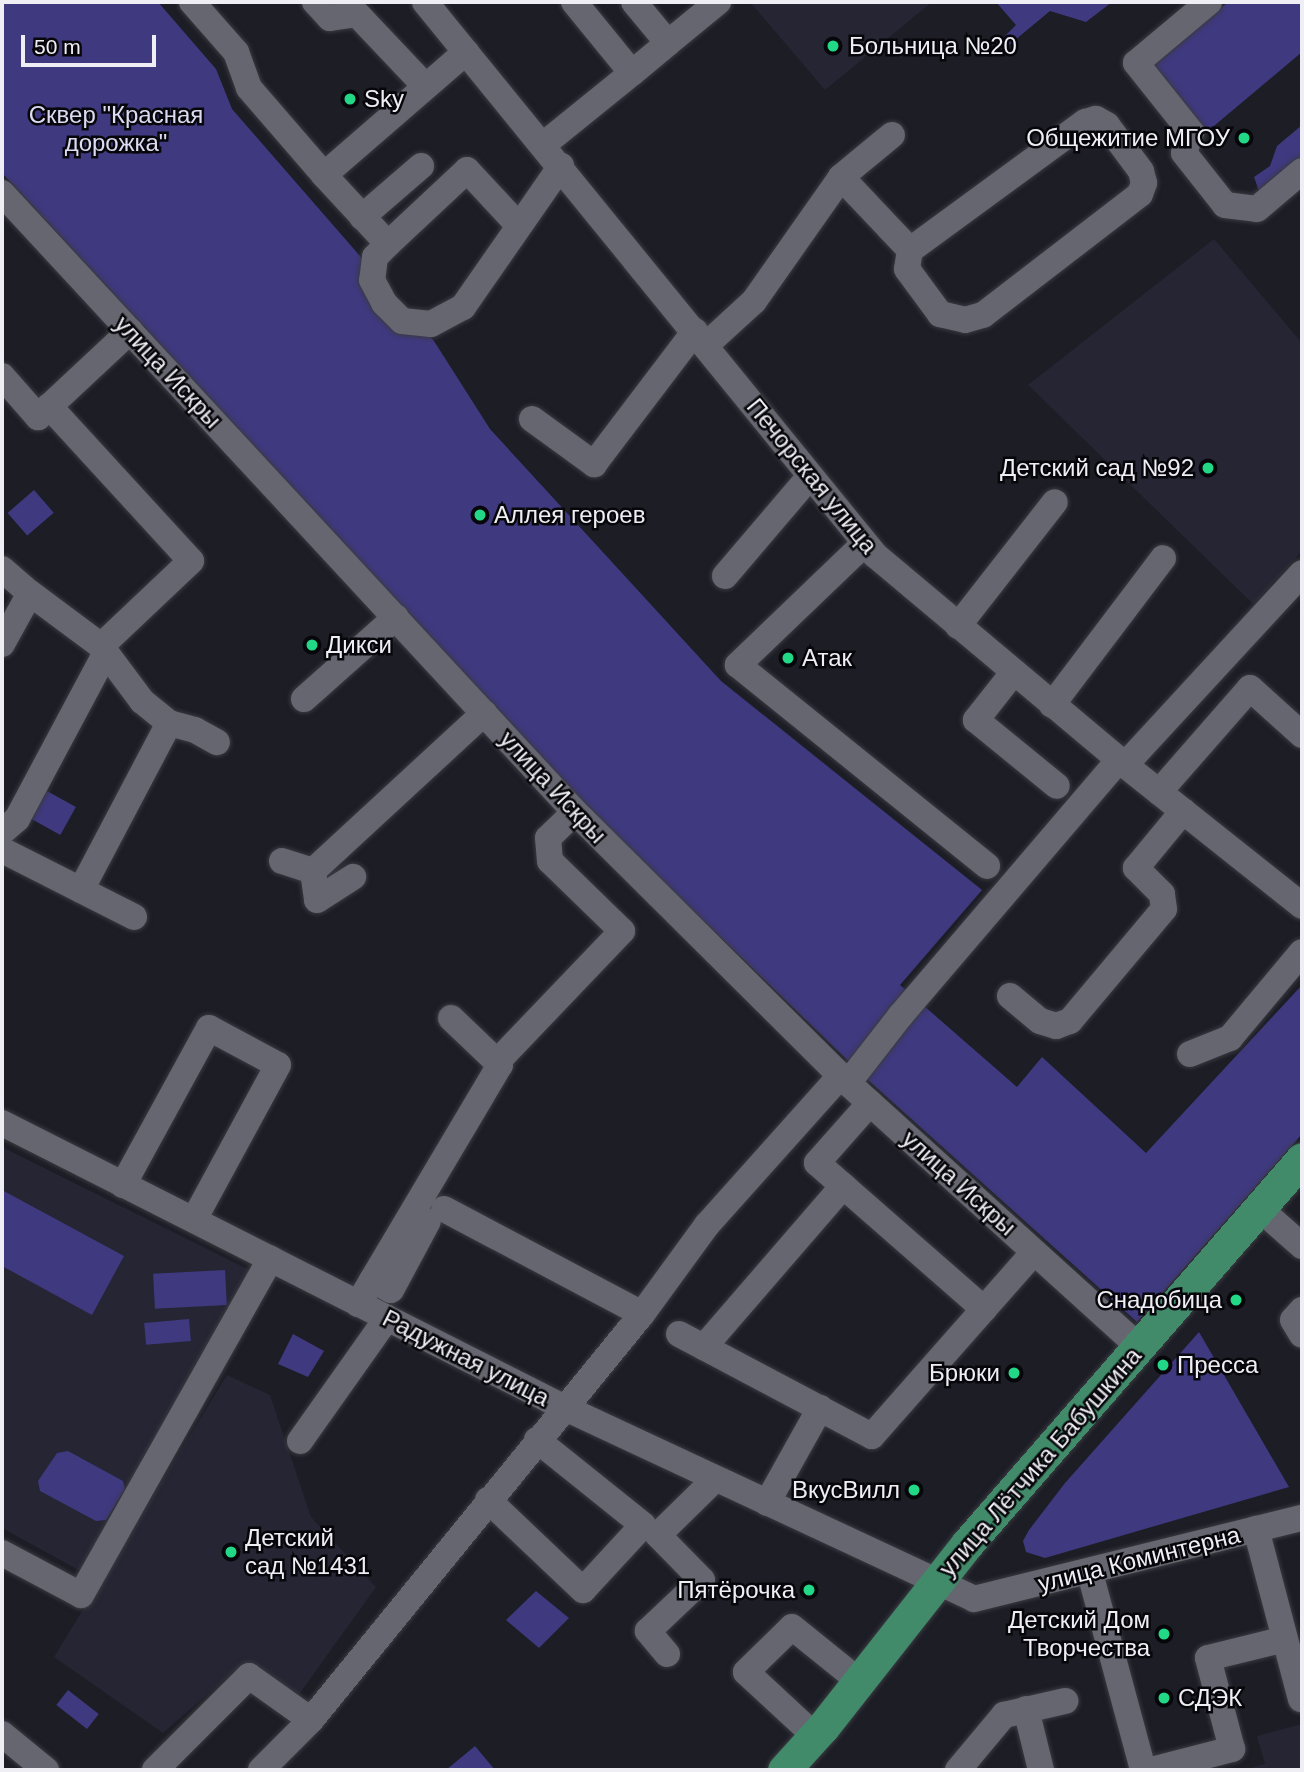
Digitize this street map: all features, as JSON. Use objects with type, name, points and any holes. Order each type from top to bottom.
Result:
[{"type":"main road","name":"улица Лётчика Бабушкина","points":[[784,1770],[1012,1492],[1302,1159]]},
{"type":"street","points":[[192,2],[236,52],[249,88],[388,244]]},
{"type":"street","points":[[315,2],[330,18],[358,14],[426,87]]},
{"type":"street","points":[[574,2],[632,73]]},
{"type":"street","points":[[634,2],[668,43]]},
{"type":"street","points":[[543,145],[718,2]]},
{"type":"street","points":[[1209,2],[1136,63],[1191,132],[1184,153],[1225,205],[1257,209],[1302,172]]},
{"type":"street","name":"Печорская улица","points":[[434,5],[466,52],[561,166],[864,544],[1013,673],[1302,906]]},
{"type":"street","points":[[324,175],[466,52]]},
{"type":"street","points":[[1096,119],[1107,125],[1142,171],[1144,183],[1140,194],[983,316],[965,320],[940,314],[907,269],[911,250],[1085,122],[1096,119]]},
{"type":"street","points":[[532,419],[594,464],[700,338],[754,300],[841,177],[892,135]]},
{"type":"street","points":[[362,217],[421,166]]},
{"type":"street","points":[[519,226],[467,170],[375,257],[372,280],[384,303],[402,321],[431,324],[463,307],[561,166]]},
{"type":"street","points":[[841,177],[911,250]]},
{"type":"street","name":"улица Искры","points":[[2,193],[575,813],[844,1079],[1139,1347]]},
{"type":"street","points":[[2,376],[38,417],[130,331]]},
{"type":"street","points":[[2,832],[17,818],[104,649],[191,561],[48,406]]},
{"type":"street","points":[[726,576],[810,476]]},
{"type":"street","points":[[958,626],[1055,502]]},
{"type":"street","points":[[864,544],[737,665],[987,866]]},
{"type":"street","points":[[1052,705],[1163,558]]},
{"type":"street","points":[[2,569],[104,649],[142,701],[169,723],[195,730],[217,742]]},
{"type":"street","points":[[261,1770],[310,1720],[563,1407],[642,1314],[707,1225],[844,1079],[1122,763],[1302,573]]},
{"type":"street","points":[[2,644],[30,593]]},
{"type":"street","points":[[304,699],[396,617]]},
{"type":"street","points":[[1013,673],[976,719],[1058,786]]},
{"type":"street","points":[[1158,792],[1251,688],[1302,735]]},
{"type":"street","points":[[313,871],[484,713]]},
{"type":"street","points":[[81,890],[169,723]]},
{"type":"street","points":[[1010,996],[1040,1021],[1056,1026],[1070,1021],[1164,909],[1162,894],[1136,868],[1182,811]]},
{"type":"street","points":[[497,1062],[622,931],[550,861],[548,838],[575,813]]},
{"type":"street","points":[[2,850],[134,917]]},
{"type":"street","points":[[282,861],[313,871]]},
{"type":"street","points":[[313,871],[317,900],[353,877]]},
{"type":"street","points":[[1190,1054],[1230,1038],[1302,952]]},
{"type":"street","points":[[358,1304],[500,1065],[451,1018]]},
{"type":"street","points":[[123,1185],[209,1028],[278,1065],[194,1220]]},
{"type":"street","points":[[870,1103],[817,1163],[984,1309]]},
{"type":"street","name":"Радужная улица","points":[[2,1123],[563,1407],[936,1583]]},
{"type":"street","points":[[704,1346],[843,1186]]},
{"type":"street","points":[[1260,1209],[1302,1246]]},
{"type":"street","points":[[372,1280],[391,1290],[436,1215],[642,1314]]},
{"type":"street","points":[[680,1334],[872,1436],[1034,1252]]},
{"type":"street","points":[[2,1553],[81,1595],[270,1259]]},
{"type":"street","points":[[1302,1310],[1293,1320],[1302,1335]]},
{"type":"street","points":[[300,1441],[387,1318]]},
{"type":"street","points":[[767,1503],[820,1408]]},
{"type":"street","points":[[488,1500],[583,1590],[643,1525],[537,1440]]},
{"type":"street","points":[[667,1654],[648,1631],[702,1580],[658,1535],[715,1479]]},
{"type":"street","name":"улица Коминтерна","points":[[936,1583],[974,1599],[1090,1573],[1302,1518]]},
{"type":"street","points":[[1256,1529],[1292,1643],[1301,1699]]},
{"type":"street","points":[[1090,1573],[1143,1770]]},
{"type":"street","points":[[814,1736],[746,1672],[792,1627],[859,1681]]},
{"type":"street","points":[[1151,1770],[1232,1749],[1208,1658],[1292,1643]]},
{"type":"street","points":[[155,1770],[248,1676],[310,1720]]},
{"type":"street","points":[[958,1770],[1004,1715],[1065,1700]]},
{"type":"street","points":[[1026,1709],[1041,1770]]},
{"type":"street","points":[[2,1734],[46,1770]]},
{"type":"shaded area","name":"Больница №20","points":[[750,2],[932,2],[825,90]]},
{"type":"shaded area","name":"Детский сад №92","points":[[1214,239],[1302,343],[1302,551],[1253,604],[1028,385]]},
{"type":"shaded area","points":[[2,1147],[254,1272],[82,1572],[2,1528]]},
{"type":"shaded area","name":"Детский сад №1431","points":[[227,1375],[270,1395],[311,1517],[376,1587],[295,1700],[243,1663],[163,1733],[54,1657]]},
{"type":"shaded area","points":[[1302,1724],[1302,1770],[1243,1770],[1265,1764],[1257,1736]]},
{"type":"green space","name":"Сквер \"Красная дорожка\"","points":[[2,2],[158,2],[216,69],[232,109],[434,341],[490,429],[721,681],[982,890],[900,985],[1017,1087],[1042,1057],[1146,1153],[1302,985],[1302,1134],[1137,1322],[868,1080],[592,813],[2,173]]},
{"type":"green space","points":[[996,2],[1112,2],[1086,22],[1050,11],[1009,45],[1004,37],[1016,25]]},
{"type":"green space","points":[[1228,2],[1302,2],[1302,52],[1202,136],[1150,66]]},
{"type":"green space","points":[[1302,125],[1302,162],[1259,191],[1254,177],[1270,166],[1277,146]]},
{"type":"green space","points":[[34,490],[54,513],[27,536],[8,513]]},
{"type":"green space","points":[[47,791],[76,807],[60,835],[31,819]]},
{"type":"green space","points":[[2,1190],[124,1256],[92,1315],[2,1266]]},
{"type":"green space","points":[[225,1270],[227,1305],[155,1309],[153,1274]]},
{"type":"green space","points":[[189,1319],[191,1341],[146,1345],[144,1323]]},
{"type":"green space","points":[[1199,1332],[1289,1487],[1045,1558],[1026,1552],[1023,1541],[1029,1530],[1065,1483]]},
{"type":"green space","points":[[293,1334],[324,1351],[308,1377],[278,1364]]},
{"type":"green space","points":[[68,1451],[123,1481],[125,1489],[106,1520],[96,1521],[40,1491],[38,1481],[57,1453]]},
{"type":"green space","points":[[536,1591],[569,1618],[539,1648],[506,1620]]},
{"type":"green space","points":[[68,1690],[99,1714],[87,1729],[56,1705]]},
{"type":"green space","points":[[475,1746],[495,1770],[446,1770]]},
{"type":"place","name":"Больница №20","points":[[833,46]]},
{"type":"place","name":"Sky","points":[[350,99]]},
{"type":"place","name":"Общежитие МГОУ","points":[[1244,138]]},
{"type":"place","name":"Детский сад №92","points":[[1208,468]]},
{"type":"place","name":"Аллея героев","points":[[480,515]]},
{"type":"place","name":"Дикси","points":[[312,645]]},
{"type":"place","name":"Атак","points":[[788,658]]},
{"type":"place","name":"Снадобица","points":[[1236,1300]]},
{"type":"place","name":"Пресса","points":[[1163,1365]]},
{"type":"place","name":"Брюки","points":[[1014,1373]]},
{"type":"place","name":"ВкусВилл","points":[[914,1490]]},
{"type":"place","name":"Детский сад №1431","points":[[231,1552]]},
{"type":"place","name":"Пятёрочка","points":[[809,1590]]},
{"type":"place","name":"Детский Дом Творчества","points":[[1164,1634]]},
{"type":"place","name":"СДЭК","points":[[1164,1698]]}]
